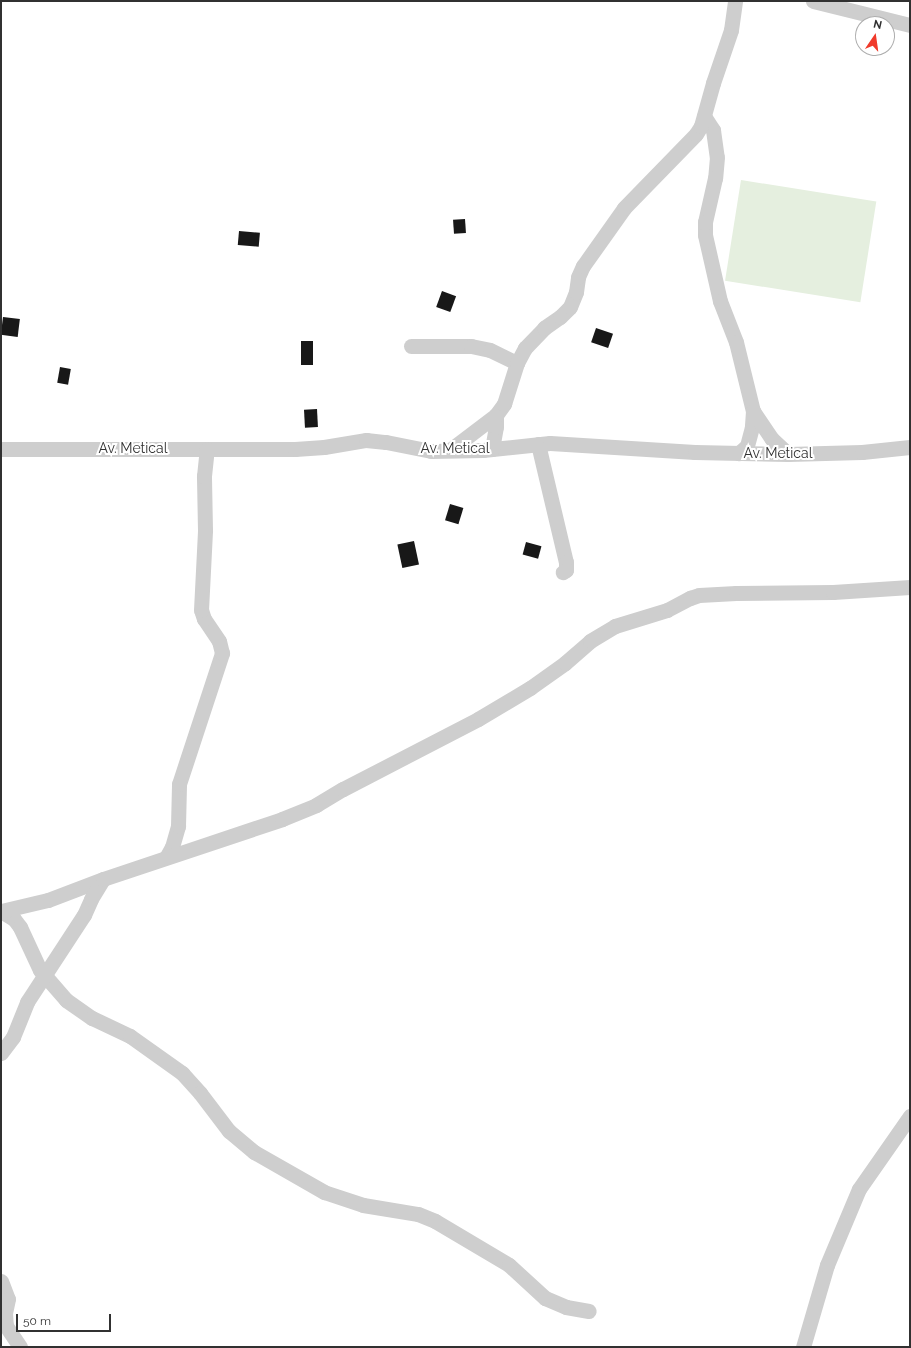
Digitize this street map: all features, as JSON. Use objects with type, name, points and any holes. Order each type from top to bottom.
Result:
[{"type":"street","points":[[492,449],[496,421],[504,404],[517,363],[525,348],[544,328],[560,317],[570,307],[576,292],[578,277],[583,266],[603,240],[624,208],[696,134],[704,116],[713,83],[731,30],[735,1]]},
{"type":"street","points":[[813,1],[910,25]]},
{"type":"street","points":[[704,116],[713,130],[717,158],[715,178],[705,222],[705,235],[720,301],[736,342],[753,411],[752,427],[747,446],[739,453]]},
{"type":"street","points":[[411,346],[471,346],[490,350],[517,363]]},
{"type":"street","points":[[753,411],[772,439],[788,454]]},
{"type":"street","points":[[496,421],[499,438],[510,447]]},
{"type":"street","points":[[450,450],[496,421]]},
{"type":"street","name":"Av. Metical","points":[[1,449],[295,449],[366,440],[386,442],[426,451],[492,449],[538,444],[581,444],[739,453],[788,454],[862,452],[910,447]]},
{"type":"street","points":[[538,444],[566,562],[566,570],[563,572]]},
{"type":"street","points":[[167,856],[172,847],[178,826],[179,784],[222,653],[219,642],[204,619],[201,610],[205,530],[204,476],[207,449]]},
{"type":"street","points":[[1,911],[48,900],[167,856],[282,819],[316,805],[343,789],[478,719],[530,688],[565,663],[590,641],[615,626],[667,610],[690,598],[736,593],[833,592],[910,586]]},
{"type":"street","points":[[1,1053],[13,1037],[27,1002],[43,975],[84,915],[103,879]]},
{"type":"street","points":[[1,911],[14,919],[20,927],[43,975],[75,1008],[130,1036],[182,1073],[200,1093],[229,1131],[266,1160],[330,1194],[363,1205],[427,1217],[509,1264],[545,1298],[566,1307],[589,1311]]},
{"type":"street","points":[[803,1347],[827,1265],[859,1189],[910,1116]]},
{"type":"street","points":[[1,1281],[8,1299],[5,1313],[6,1326],[20,1347]]},
{"type":"green space","points":[[741,180],[876,201],[860,302],[725,281]]},
{"type":"building","points":[[465,219],[466,233],[454,234],[453,220]]},
{"type":"building","points":[[239,231],[260,233],[259,247],[238,245]]},
{"type":"building","points":[[442,291],[456,296],[450,312],[436,307]]},
{"type":"building","points":[[3,317],[20,319],[18,337],[1,335]]},
{"type":"building","points":[[596,328],[613,334],[608,348],[591,342]]},
{"type":"building","points":[[301,341],[313,341],[313,365],[301,365]]},
{"type":"building","points":[[60,367],[71,369],[68,385],[57,383]]},
{"type":"building","points":[[317,409],[318,427],[305,428],[304,410]]},
{"type":"building","points":[[450,504],[463,508],[458,524],[445,520]]},
{"type":"building","points":[[414,541],[419,564],[402,568],[397,545]]},
{"type":"building","points":[[526,542],[541,546],[538,559],[523,555]]}]
